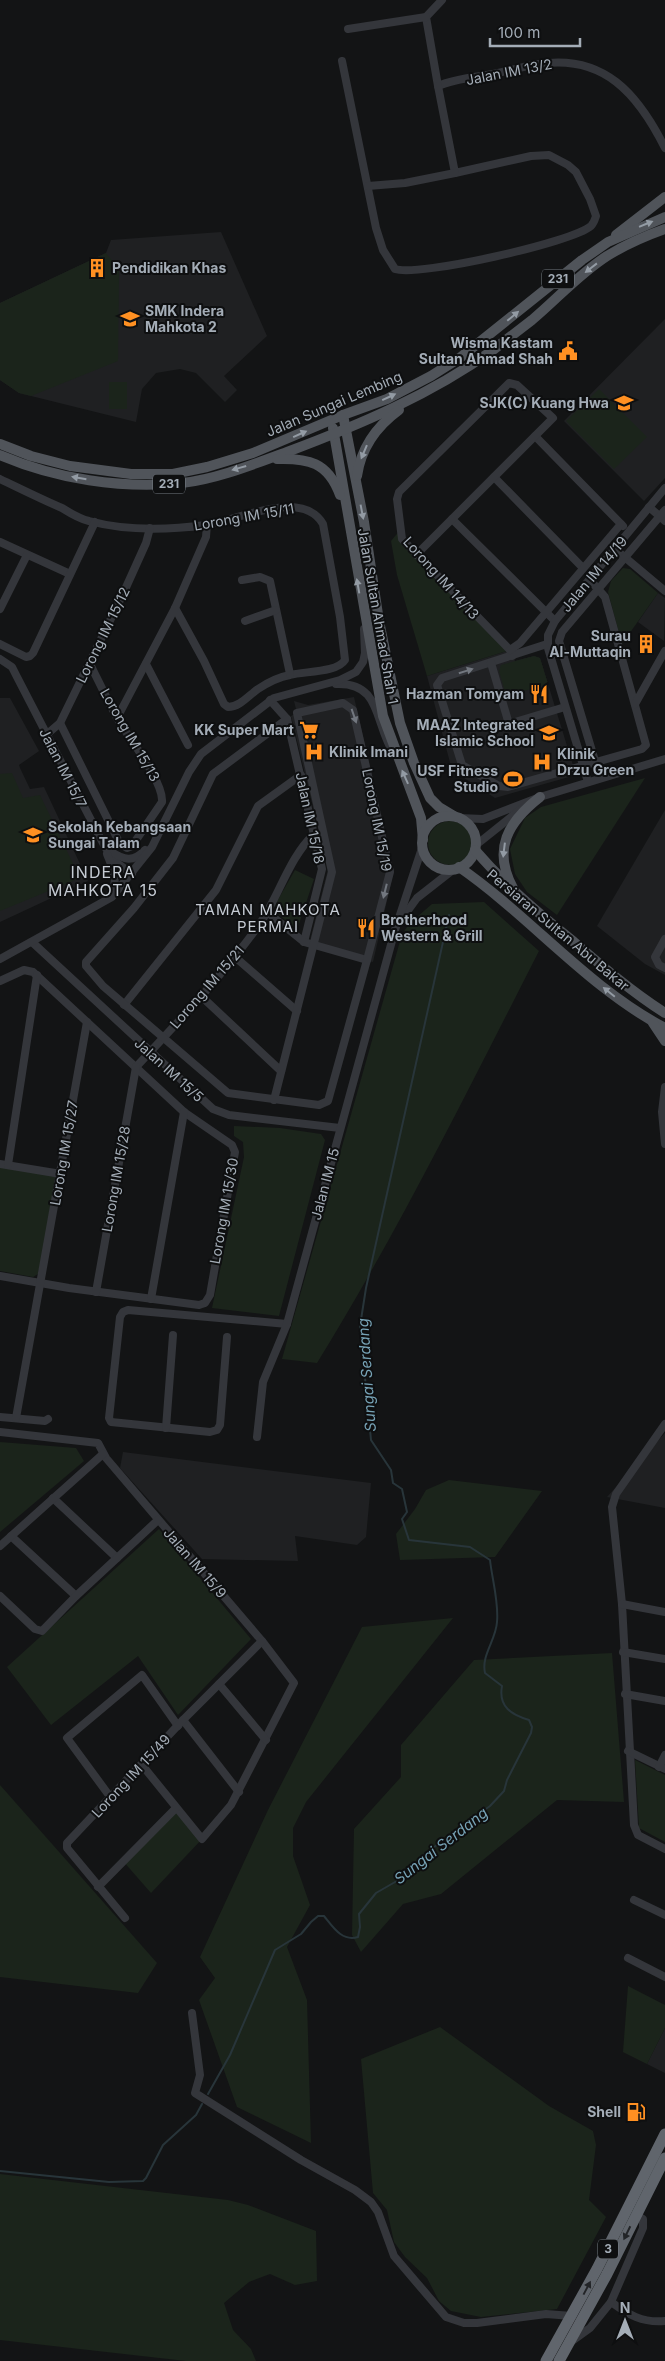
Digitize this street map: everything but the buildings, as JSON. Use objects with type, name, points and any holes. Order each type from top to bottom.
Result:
[{"type":"highway","name":"3","points":[[546,2361],[572,2316],[665,2134]]},
{"type":"highway","name":"3","points":[[559,2361],[665,2158]]},
{"type":"main road","points":[[608,242],[625,226],[665,197]]},
{"type":"main road","name":"Jalan Sungai Lembing","points":[[0,444],[31,456],[70,466],[131,474],[173,474],[207,467],[254,452],[387,399],[461,357],[582,260],[608,242],[665,217]]},
{"type":"main road","name":"Jalan Sungai Lembing","points":[[0,455],[39,469],[73,477],[109,483],[144,485],[183,483],[268,459],[346,430],[407,402],[464,370],[510,338],[608,256],[665,229]]},
{"type":"main road","points":[[357,483],[363,454],[369,440],[378,428],[407,402]]},
{"type":"main road","name":"Jalan Sultan Ahmad Shah 1","points":[[343,415],[357,483],[379,621],[400,723],[414,763],[430,798],[439,807],[457,817]]},
{"type":"main road","name":"Jalan Sultan Ahmad Shah 1","points":[[331,420],[382,716],[421,818],[423,843]]},
{"type":"main road","points":[[268,459],[299,459],[313,462],[326,470],[339,491],[347,520]]},
{"type":"main road","points":[[518,896],[504,868],[505,843],[516,819],[535,799]]},
{"type":"main road","points":[[457,817],[468,823],[474,831],[476,847],[471,859],[457,868],[445,869],[431,862],[426,855],[423,843],[426,830],[432,822],[440,818],[457,817]]},
{"type":"main road","name":"Persiaran Sultan Abu Bakar","points":[[476,847],[498,878],[518,896],[642,998],[665,1013]]},
{"type":"main road","name":"Persiaran Sultan Abu Bakar","points":[[457,868],[485,885],[608,991],[665,1028]]},
{"type":"main road","points":[[650,1020],[665,1041]]},
{"type":"street","points":[[348,29],[426,17],[442,0]]},
{"type":"street","points":[[426,17],[455,173]]},
{"type":"street","points":[[342,61],[368,186],[383,250],[392,266],[398,270],[454,266],[511,253],[582,231],[591,226],[596,216],[590,199],[576,172],[568,165],[549,155],[531,156],[405,183],[368,186]]},
{"type":"street","name":"Jalan IM 13/2","points":[[438,86],[540,63],[563,62],[584,65],[601,71],[638,101],[665,148]]},
{"type":"street","name":"Lorong IM 14/13","points":[[511,653],[402,539],[397,499],[399,492],[509,383],[517,384],[553,418],[536,436]]},
{"type":"street","points":[[416,555],[536,436],[629,532]]},
{"type":"street","points":[[494,477],[583,568]]},
{"type":"street","name":"Lorong IM 15/11","points":[[0,479],[87,521],[150,528],[207,524],[287,506],[302,507],[320,519],[323,524],[340,617],[345,660],[338,667],[290,674]]},
{"type":"street","name":"Jalan IM 14/19","points":[[547,644],[548,632],[555,621],[665,488]]},
{"type":"street","points":[[599,589],[663,516],[649,508]]},
{"type":"street","points":[[452,519],[555,621]]},
{"type":"street","points":[[0,644],[26,656],[30,656],[33,653],[95,522]]},
{"type":"street","points":[[117,718],[175,608],[202,546],[207,524]]},
{"type":"street","points":[[511,653],[621,524]]},
{"type":"street","name":"Lorong IM 15/12","points":[[46,735],[60,723],[123,594],[146,543],[150,528]]},
{"type":"street","points":[[0,542],[70,574]]},
{"type":"street","points":[[615,549],[665,591]]},
{"type":"street","points":[[0,609],[27,555]]},
{"type":"street","points":[[175,608],[226,706],[233,707],[266,685],[290,674],[270,581],[260,578],[242,580]]},
{"type":"street","points":[[588,782],[582,764],[565,707],[547,644],[511,653],[491,663],[442,678],[438,682],[437,688],[460,763],[499,786],[508,786],[582,764],[642,749],[646,745],[645,737],[606,602],[599,589],[590,580]]},
{"type":"street","name":"Jalan IM 14/19","points":[[595,761],[559,641],[568,623],[599,589]]},
{"type":"street","points":[[245,621],[276,610]]},
{"type":"street","points":[[0,959],[112,897],[132,874],[157,837],[198,757],[270,700],[285,693],[323,685],[350,676],[360,667],[365,653],[364,617]]},
{"type":"street","points":[[635,704],[665,651]]},
{"type":"street","name":"Jalan IM 15/7","points":[[0,659],[12,667],[105,847],[117,863],[132,874]]},
{"type":"street","name":"Lorong IM 15/13","points":[[60,723],[119,842],[127,848],[136,842],[162,802],[162,795],[155,779],[117,718],[89,662]]},
{"type":"street","points":[[491,663],[509,724],[565,707]]},
{"type":"street","points":[[146,664],[188,746]]},
{"type":"street","points":[[323,685],[353,685],[366,692],[372,701],[389,747],[398,760]]},
{"type":"street","points":[[270,700],[288,719],[213,774],[173,858],[134,908],[87,960],[86,966],[103,986],[124,1005],[228,1093],[274,1100]]},
{"type":"street","name":"Lorong IM 15/19","points":[[274,1100],[318,1105],[328,1101],[368,960],[390,872],[354,710],[343,703],[297,713],[332,872]]},
{"type":"street","name":"Jalan IM 15/18","points":[[288,719],[322,874],[304,942]]},
{"type":"street","points":[[457,817],[483,818],[535,799],[665,759]]},
{"type":"street","points":[[124,1005],[216,890],[258,806],[301,775]]},
{"type":"street","points":[[476,847],[535,799]]},
{"type":"street","name":"Lorong IM 15/21","points":[[136,1067],[235,957],[267,912],[291,866],[307,841],[314,834]]},
{"type":"street","points":[[105,847],[125,859],[136,859],[157,837]]},
{"type":"street","name":"Jalan IM 15","points":[[258,1437],[263,1382],[287,1324],[395,930],[423,843]]},
{"type":"street","points":[[91,910],[109,895],[115,884],[105,847]]},
{"type":"street","name":"Jalan IM 15","points":[[395,930],[408,908],[417,898],[457,868]]},
{"type":"street","name":"Jalan IM 15/18","points":[[274,1100],[332,872]]},
{"type":"street","points":[[267,912],[304,942],[368,960]]},
{"type":"street","points":[[665,939],[655,957],[656,962],[665,968]]},
{"type":"street","name":"Jalan IM 15/5","points":[[32,942],[149,1052],[213,1109],[222,1114],[340,1128]]},
{"type":"street","points":[[235,957],[297,1011]]},
{"type":"street","name":"Lorong IM 15/30","points":[[0,982],[29,970],[37,974],[184,1112],[235,1148],[210,1295],[205,1303],[199,1306],[151,1299]]},
{"type":"street","points":[[37,974],[4,1165],[61,1174]]},
{"type":"street","points":[[201,996],[281,1071]]},
{"type":"street","name":"Lorong IM 15/27","points":[[16,1418],[87,1022]]},
{"type":"street","name":"Lorong IM 15/28","points":[[96,1292],[136,1067]]},
{"type":"street","points":[[665,1087],[662,1112],[665,1144]]},
{"type":"street","points":[[0,1276],[40,1284],[151,1299],[184,1112]]},
{"type":"street","points":[[227,1337],[219,1428],[210,1432],[115,1424],[111,1422],[109,1418],[120,1316],[123,1312],[128,1310],[287,1324]]},
{"type":"street","points":[[166,1428],[173,1335]]},
{"type":"street","points":[[0,1417],[45,1421],[48,1419]]},
{"type":"street","points":[[665,1424],[613,1500],[612,1507],[622,1604],[625,1694],[633,1820],[638,1835],[665,1849]]},
{"type":"street","name":"Jalan IM 15/9","points":[[0,1432],[98,1443],[103,1454],[262,1641],[294,1683],[266,1740]]},
{"type":"street","points":[[0,1546],[103,1454]]},
{"type":"street","points":[[53,1498],[117,1558]]},
{"type":"street","points":[[0,1596],[35,1629],[40,1631],[158,1520]]},
{"type":"street","points":[[11,1536],[76,1596]]},
{"type":"street","points":[[622,1604],[665,1612]]},
{"type":"street","name":"Lorong IM 15/49","points":[[125,1918],[98,1887],[66,1845],[180,1723],[262,1641]]},
{"type":"street","points":[[624,1652],[665,1659]]},
{"type":"street","points":[[111,1798],[67,1738],[142,1675],[239,1792]]},
{"type":"street","points":[[142,1765],[202,1839],[224,1816],[239,1792],[266,1740],[219,1684]]},
{"type":"street","points":[[625,1694],[665,1701]]},
{"type":"street","points":[[628,1752],[662,1768],[665,1755]]},
{"type":"street","points":[[98,1887],[176,1808]]},
{"type":"street","points":[[634,1900],[665,1915]]},
{"type":"street","points":[[628,1958],[665,1977]]},
{"type":"street","points":[[192,2013],[200,2075],[195,2093],[372,2202],[378,2212],[394,2256],[446,2317],[464,2323],[477,2323],[546,2314],[572,2316]]},
{"type":"street","points":[[569,2344],[590,2328],[611,2302],[643,2228],[643,2219],[636,2215]]},
{"type":"street","points":[[611,2302],[632,2317],[652,2322],[665,2322]]},
{"type":"shaded area","name":"SMK Indera Mahkota 2","points":[[221,232],[267,336],[224,376],[237,390],[225,402],[196,373],[180,369],[156,373],[142,389],[136,422],[19,393],[0,380],[0,303],[106,253],[111,240]]},
{"type":"shaded area","points":[[106,253],[119,269],[118,361],[31,396],[19,393],[0,380],[0,303]]},
{"type":"shaded area","name":"SJK(C) Kuang Hwa","points":[[665,319],[665,478],[644,501],[564,421]]},
{"type":"shaded area","points":[[109,382],[127,382],[127,409],[109,409]]},
{"type":"shaded area","points":[[599,389],[647,437],[614,469],[566,421]]},
{"type":"shaded area","points":[[401,529],[403,539],[510,650],[427,676],[397,575],[391,541]]},
{"type":"shaded area","points":[[623,568],[630,569],[658,593],[622,644],[608,592],[611,581]]},
{"type":"shaded area","points":[[658,593],[665,598],[664,641],[638,622]]},
{"type":"shaded area","points":[[510,650],[515,661],[534,656],[540,658],[576,775],[495,798],[452,770],[427,676]]},
{"type":"shaded area","points":[[534,656],[540,658],[548,684],[524,691],[517,691],[515,693],[517,695],[509,697],[506,695],[499,671],[501,665]]},
{"type":"shaded area","points":[[354,697],[394,870],[373,962],[309,944],[328,869],[291,716],[297,713],[294,701],[308,705]]},
{"type":"shaded area","name":"Sekolah Kebangsaan Sungai Talam","points":[[0,698],[10,698],[39,751],[19,765],[30,789],[44,787],[88,881],[0,922]]},
{"type":"shaded area","name":"Sekolah Kebangsaan Sungai Talam","points":[[12,773],[23,798],[40,795],[80,878],[0,911],[0,774]]},
{"type":"shaded area","points":[[645,778],[557,915],[527,892],[515,874],[510,849],[525,818],[541,807]]},
{"type":"shaded area","points":[[665,810],[665,975],[645,964],[597,926]]},
{"type":"shaded area","points":[[446,821],[454,821],[466,827],[472,843],[466,859],[454,865],[446,865],[434,859],[428,847],[428,839],[434,827]]},
{"type":"shaded area","points":[[295,870],[314,879],[297,930],[276,912],[275,905]]},
{"type":"shaded area","points":[[484,902],[539,951],[405,1211],[317,1363],[282,1359],[402,934],[410,923],[432,904]]},
{"type":"shaded area","points":[[234,1126],[280,1128],[321,1134],[325,1140],[279,1316],[212,1308],[244,1157],[243,1142],[234,1136]]},
{"type":"shaded area","points":[[0,1164],[61,1174],[38,1274],[33,1277],[0,1271]]},
{"type":"shaded area","points":[[665,1433],[665,1508],[607,1497]]},
{"type":"shaded area","points":[[0,1442],[76,1448],[84,1461],[0,1532]]},
{"type":"shaded area","points":[[123,1452],[371,1483],[366,1537],[357,1545],[295,1536],[298,1561],[202,1559],[120,1468]]},
{"type":"shaded area","points":[[449,1480],[542,1491],[495,1557],[400,1560],[396,1534],[415,1509],[426,1490]]},
{"type":"shaded area","points":[[159,1529],[251,1639],[178,1715],[138,1656],[51,1725],[7,1667]]},
{"type":"shaded area","points":[[453,1618],[306,1802],[293,1828],[293,1856],[310,1905],[287,1947],[307,2000],[311,2143],[237,2107],[199,2000],[215,1978],[200,1957],[268,1810],[362,1627]]},
{"type":"shaded area","points":[[612,1653],[624,1802],[557,1800],[441,1894],[403,1904],[361,1952],[352,1935],[354,1829],[401,1777],[401,1745],[474,1660]]},
{"type":"shaded area","points":[[635,1760],[665,1775],[665,1842],[639,1828]]},
{"type":"shaded area","points":[[0,1785],[157,1963],[138,1993],[0,1977]]},
{"type":"shaded area","points":[[176,1808],[202,1839],[151,1893],[123,1861]]},
{"type":"shaded area","points":[[628,1986],[665,2005],[665,2028],[647,2064],[623,2052]]},
{"type":"shaded area","points":[[440,2027],[549,2106],[593,2131],[596,2145],[589,2200],[606,2217],[557,2309],[481,2317],[451,2311],[439,2301],[427,2278],[405,2257],[394,2242],[387,2210],[373,2193],[361,2059]]},
{"type":"shaded area","points":[[665,2028],[665,2073],[647,2064]]},
{"type":"shaded area","points":[[0,2174],[228,2200],[248,2205],[316,2231],[317,2281],[295,2285],[270,2274],[249,2282],[224,2303],[233,2330],[251,2349],[256,2361],[186,2361],[0,2340]]},
{"type":"waterway","name":"Sungai Serdang","points":[[208,2094],[230,2055],[275,1950],[301,1934],[318,1916],[324,1916],[334,1929],[343,1935],[352,1938],[358,1937],[360,1927],[359,1914],[376,1893],[402,1878],[422,1856],[490,1806],[504,1791],[507,1780],[531,1733],[532,1727],[529,1720],[517,1716],[504,1705],[501,1693],[502,1686],[485,1673],[485,1660],[496,1629],[497,1614],[490,1560],[470,1547],[409,1540],[402,1519],[407,1512],[402,1489],[393,1483],[391,1470],[371,1440],[360,1326],[366,1288],[449,915]]},
{"type":"waterway","name":"Sungai Serdang","points":[[0,2171],[109,2182],[143,2181],[163,2145],[196,2115],[202,2104]]},
{"type":"place","name":"Pendidikan Khas","points":[[97,268]]},
{"type":"place","name":"SMK Indera Mahkota 2","points":[[130,319]]},
{"type":"place","name":"Wisma Kastam Sultan Ahmad Shah","points":[[568,351]]},
{"type":"place","name":"SJK(C) Kuang Hwa","points":[[624,403]]},
{"type":"place","name":"Surau Al-Muttaqin","points":[[646,644]]},
{"type":"place","name":"Hazman Tomyam","points":[[539,694]]},
{"type":"place","name":"KK Super Mart","points":[[309,730]]},
{"type":"place","name":"MAAZ Integrated Islamic School","points":[[549,733]]},
{"type":"place","name":"Klinik Imani","points":[[314,752]]},
{"type":"place","name":"Klinik Drzu Green","points":[[542,762]]},
{"type":"place","name":"USF Fitness Studio","points":[[513,779]]},
{"type":"place","name":"Sekolah Kebangsaan Sungai Talam","points":[[33,835]]},
{"type":"place","name":"Brotherhood Western & Grill","points":[[366,928]]},
{"type":"place","name":"Shell","points":[[636,2112]]},
{"type":"district","name":"INDERA MAHKOTA 15","points":[[103,881]]},
{"type":"district","name":"TAMAN MAHKOTA PERMAI","points":[[268,918]]}]
